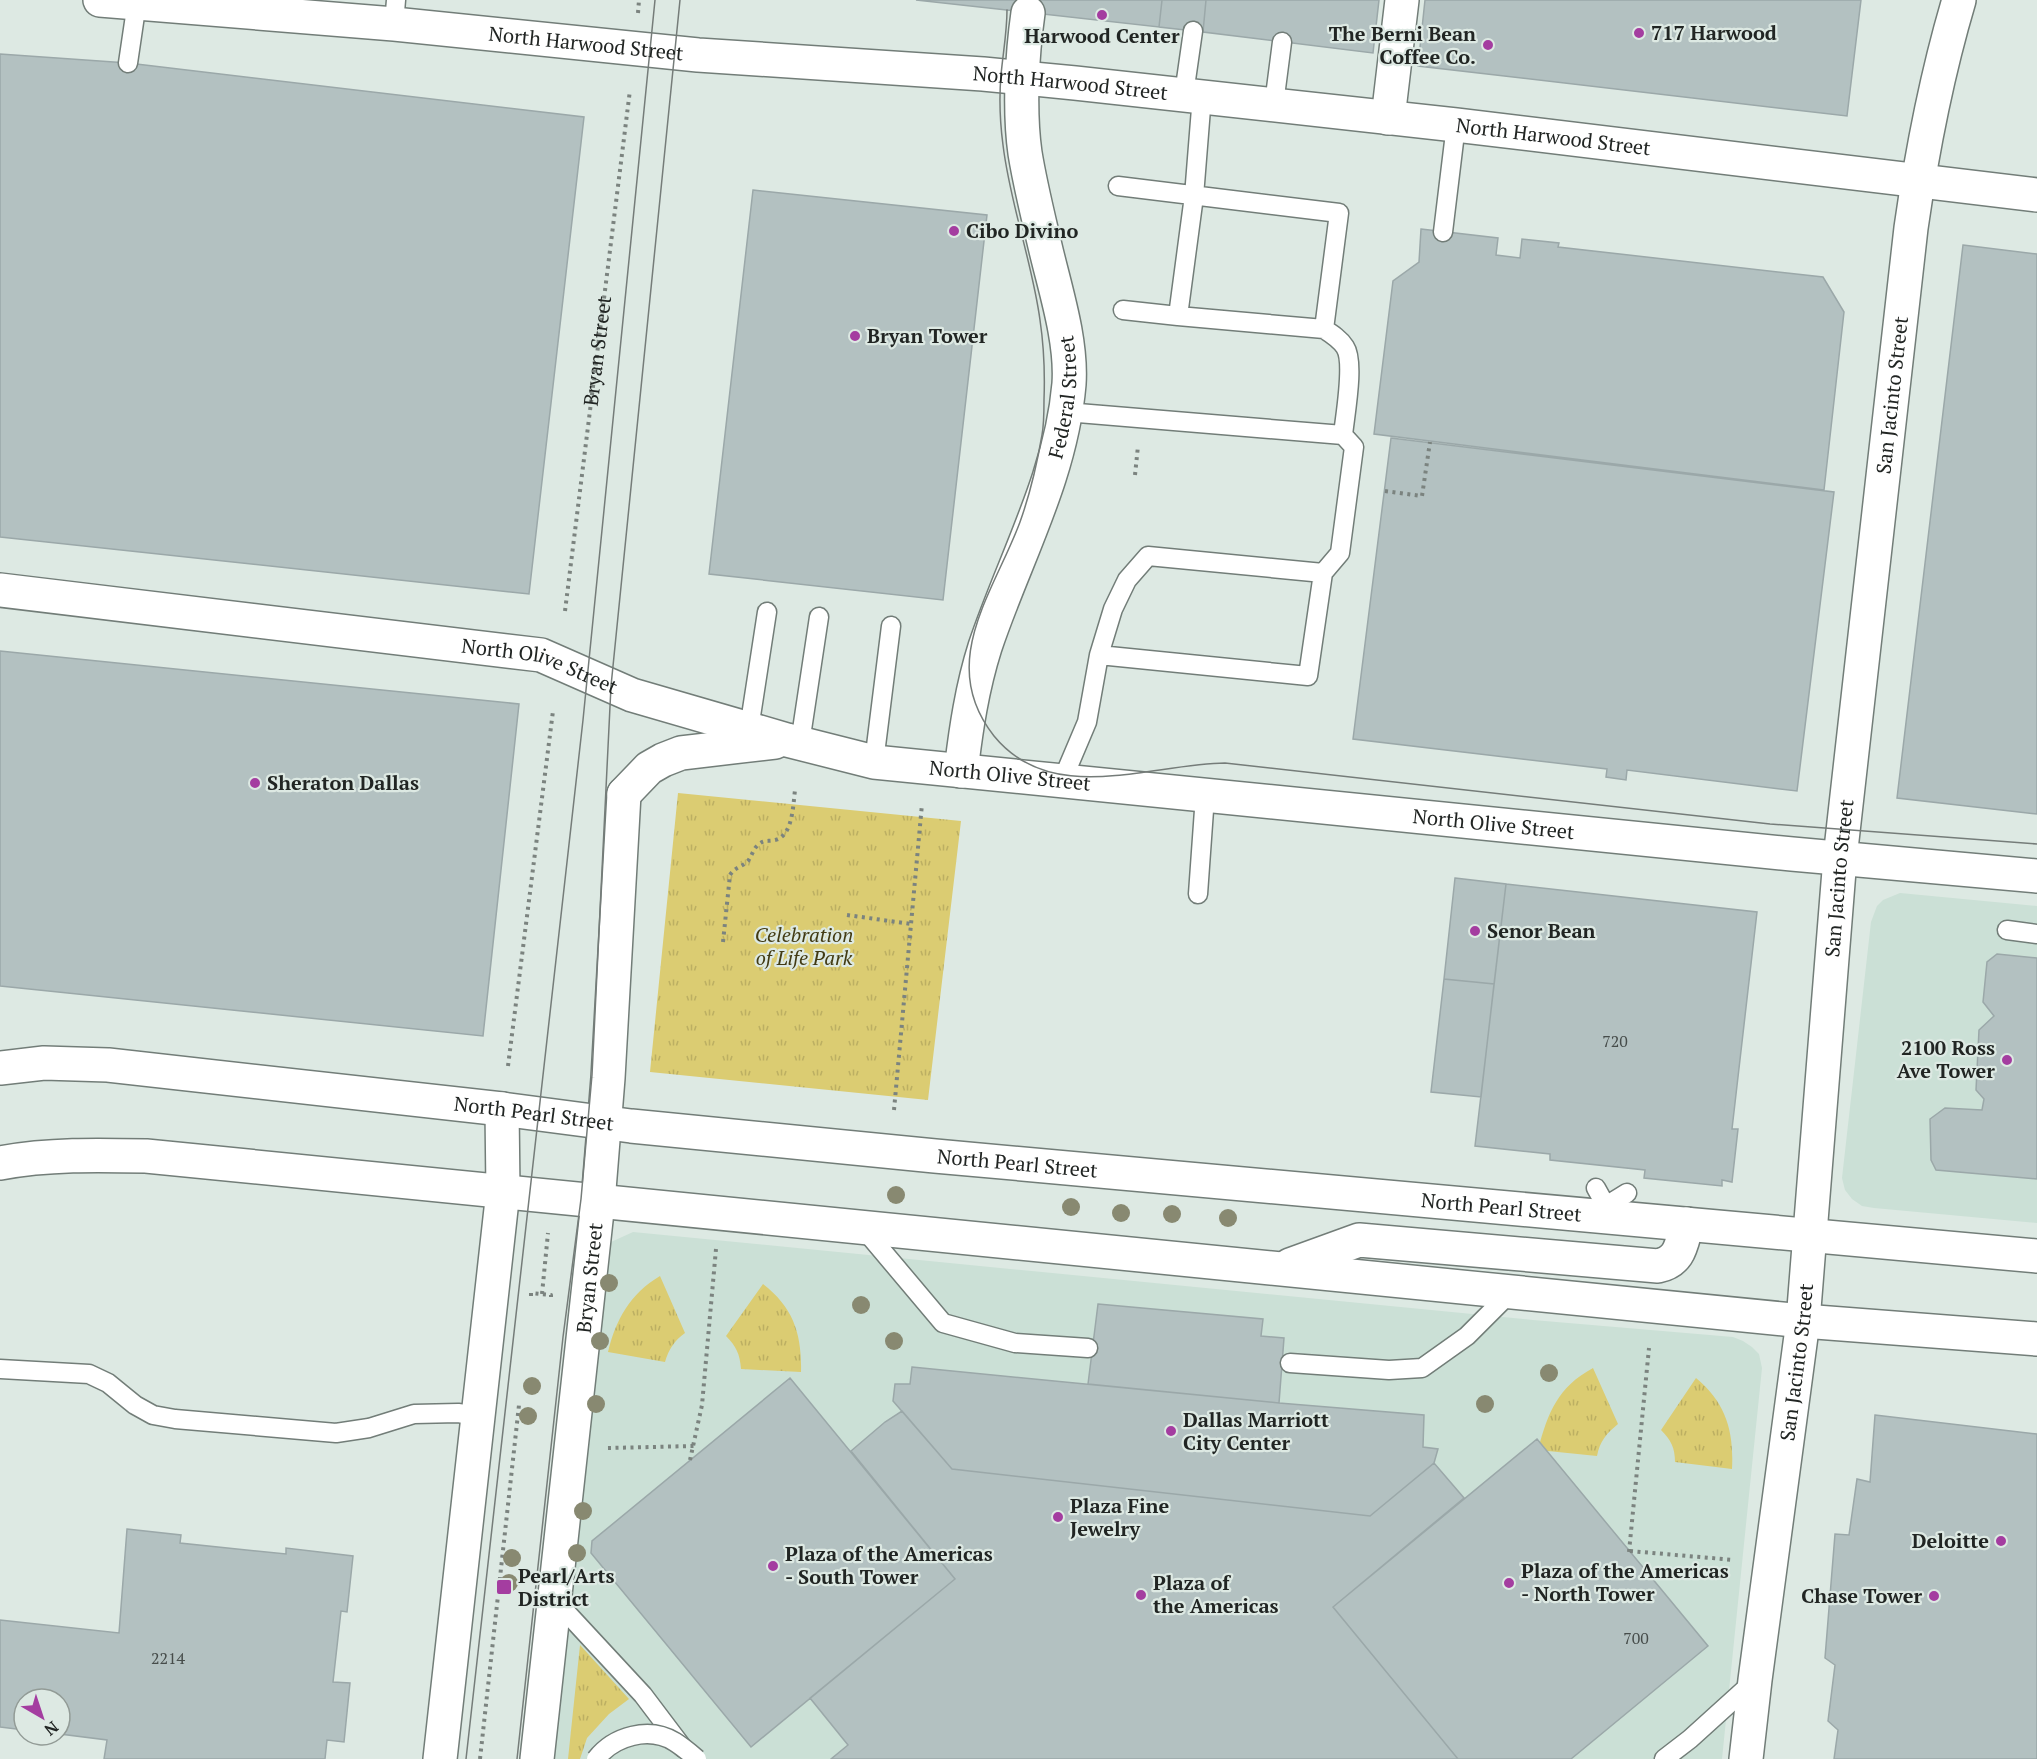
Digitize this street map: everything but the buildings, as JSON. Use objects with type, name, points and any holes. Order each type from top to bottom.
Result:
[{"type":"street","name":"North Harwood Street","points":[[100,0],[395,12],[698,55],[738,56],[1023,78],[1193,95],[2037,195]]},
{"type":"street","points":[[1388,118],[1402,0]]},
{"type":"street","name":"San Jacinto Street","points":[[1746,1759],[1803,1320],[1840,858],[1918,182],[1942,59],[1959,0]]},
{"type":"street","name":"Federal Street","points":[[961,771],[966,721],[985,647],[1047,488],[1058,450],[1069,381],[1067,349],[1024,142],[1023,78],[1028,13]]},
{"type":"street","name":"North Olive Street","points":[[0,590],[541,655],[632,695],[794,742],[874,762],[2037,876]]},
{"type":"street","name":"Bryan Street","points":[[537,1759],[598,1202],[624,794],[649,768],[681,753],[794,742]]},
{"type":"street","name":"North Pearl Street","points":[[0,1068],[44,1063],[108,1065],[502,1109],[604,1123],[935,1156],[1602,1203],[1687,1224],[1809,1237],[2037,1256]]},
{"type":"street","points":[[440,1759],[503,1191],[502,1109]]},
{"type":"street","points":[[0,1163],[88,1155],[146,1156],[1803,1320],[2037,1339]]},
{"type":"street","points":[[1280,1268],[1359,1240],[1658,1266],[1669,1264],[1677,1256],[1687,1224]]},
{"type":"lane","points":[[128,63],[137,2]]},
{"type":"lane","points":[[1178,316],[1194,196],[1193,31]]},
{"type":"lane","points":[[1274,104],[1282,42]]},
{"type":"lane","points":[[1443,232],[1456,125]]},
{"type":"lane","points":[[1118,186],[1339,213],[1324,329]]},
{"type":"lane","points":[[1123,309],[1324,329],[1338,338],[1347,349],[1350,361],[1343,435]]},
{"type":"lane","points":[[1066,411],[1343,435],[1354,447],[1340,553],[1323,573],[1308,676],[1099,655]]},
{"type":"lane","points":[[1062,781],[1087,723],[1099,655],[1113,609],[1127,580],[1148,556],[1323,573]]},
{"type":"lane","points":[[749,729],[767,612]]},
{"type":"lane","points":[[794,742],[819,616]]},
{"type":"lane","points":[[874,762],[891,626]]},
{"type":"lane","points":[[1198,894],[1205,796]]},
{"type":"lane","points":[[2007,930],[2037,934]]},
{"type":"lane","points":[[1602,1203],[1628,1192]]},
{"type":"lane","points":[[862,1227],[943,1323],[1015,1342],[1088,1348]]},
{"type":"lane","points":[[1290,1363],[1389,1370],[1422,1368],[1467,1336],[1512,1291]]},
{"type":"lane","points":[[0,1369],[89,1374],[108,1383],[135,1405],[153,1415],[175,1419],[336,1433],[369,1428],[414,1414],[458,1413],[478,1416]]},
{"type":"lane","points":[[554,1598],[643,1695],[691,1759]]},
{"type":"lane","points":[[1664,1759],[1690,1739],[1755,1680]]},
{"type":"lane","points":[[596,1759],[604,1748],[626,1737],[650,1734],[674,1741],[697,1759]]},
{"type":"path","points":[[638,14],[639,0]]},
{"type":"path","name":"Bryan Street","points":[[565,611],[630,90]]},
{"type":"path","points":[[1384,491],[1422,496],[1431,442]]},
{"type":"path","points":[[508,1066],[553,711]]},
{"type":"path","points":[[723,942],[730,875],[736,867],[747,862],[760,842],[774,841],[785,833],[789,825],[795,790]]},
{"type":"path","points":[[894,1110],[922,804]]},
{"type":"path","points":[[847,915],[911,924]]},
{"type":"path","points":[[542,1294],[548,1233]]},
{"type":"path","points":[[690,1460],[705,1379],[716,1245]]},
{"type":"path","points":[[530,1304],[531,1293],[551,1295],[550,1307]]},
{"type":"path","points":[[1649,1348],[1630,1551],[1734,1560]]},
{"type":"path","points":[[480,1759],[519,1398]]},
{"type":"path","points":[[608,1448],[694,1446]]},
{"type":"shaded area","points":[[1900,893],[2037,906],[2037,1223],[1862,1206],[1845,1190],[1842,1178],[1871,922],[1877,906],[1883,900]]},
{"type":"shaded area","points":[[633,1232],[1533,1320],[1733,1337],[1743,1341],[1759,1354],[1762,1368],[1722,1759],[546,1759],[603,1254],[611,1242]]},
{"type":"green space","name":"Celebration of Life Park","points":[[678,793],[961,821],[928,1100],[650,1072]]},
{"type":"green space","points":[[660,1276],[685,1333],[672,1346],[665,1362],[608,1352],[615,1329],[632,1299]]},
{"type":"green space","points":[[763,1284],[782,1303],[794,1323],[800,1346],[801,1372],[741,1369],[737,1351],[726,1336]]},
{"type":"green space","points":[[1593,1368],[1618,1424],[1604,1438],[1597,1456],[1538,1450],[1556,1402],[1571,1383]]},
{"type":"green space","points":[[1696,1378],[1715,1397],[1726,1419],[1731,1442],[1732,1469],[1675,1462],[1672,1444],[1661,1430]]},
{"type":"green space","points":[[580,1645],[629,1699],[609,1714],[587,1738],[580,1759],[568,1759]]},
{"type":"tram line","points":[[466,1759],[583,720],[655,0]]},
{"type":"tram line","points":[[517,1759],[563,1337],[581,1199],[592,1075],[611,686],[680,0]]},
{"type":"tram line","points":[[1007,10],[1000,84],[1001,128],[1006,167],[1040,320],[1044,370],[1044,422],[1024,511],[985,601],[976,628],[970,655],[970,682],[977,709],[994,736],[1017,758],[1044,770],[1073,776],[1134,774],[1225,763],[1770,824],[2037,844]]},
{"type":"place","name":"Harwood Center","points":[[1102,15]]},
{"type":"place","name":"717 Harwood","points":[[1639,33]]},
{"type":"place","name":"The Berni Bean Coffee Co.","points":[[1488,45]]},
{"type":"place","name":"Cibo Divino","points":[[954,231]]},
{"type":"place","name":"Bryan Tower","points":[[855,336]]},
{"type":"place","name":"Sheraton Dallas","points":[[255,783]]},
{"type":"place","name":"Senor Bean","points":[[1475,931]]},
{"type":"place","name":"2100 Ross Ave Tower","points":[[2007,1060]]},
{"type":"place","name":"Dallas Marriott City Center","points":[[1171,1431]]},
{"type":"place","name":"Plaza Fine Jewelry","points":[[1058,1517]]},
{"type":"place","name":"Deloitte","points":[[2001,1541]]},
{"type":"place","name":"Plaza of the Americas - South Tower","points":[[773,1566]]},
{"type":"place","name":"Plaza of the Americas - North Tower","points":[[1509,1583]]},
{"type":"place","name":"Pearl/Arts District","points":[[504,1587]]},
{"type":"place","name":"Plaza of the Americas","points":[[1141,1595]]},
{"type":"place","name":"Chase Tower","points":[[1934,1596]]}]
